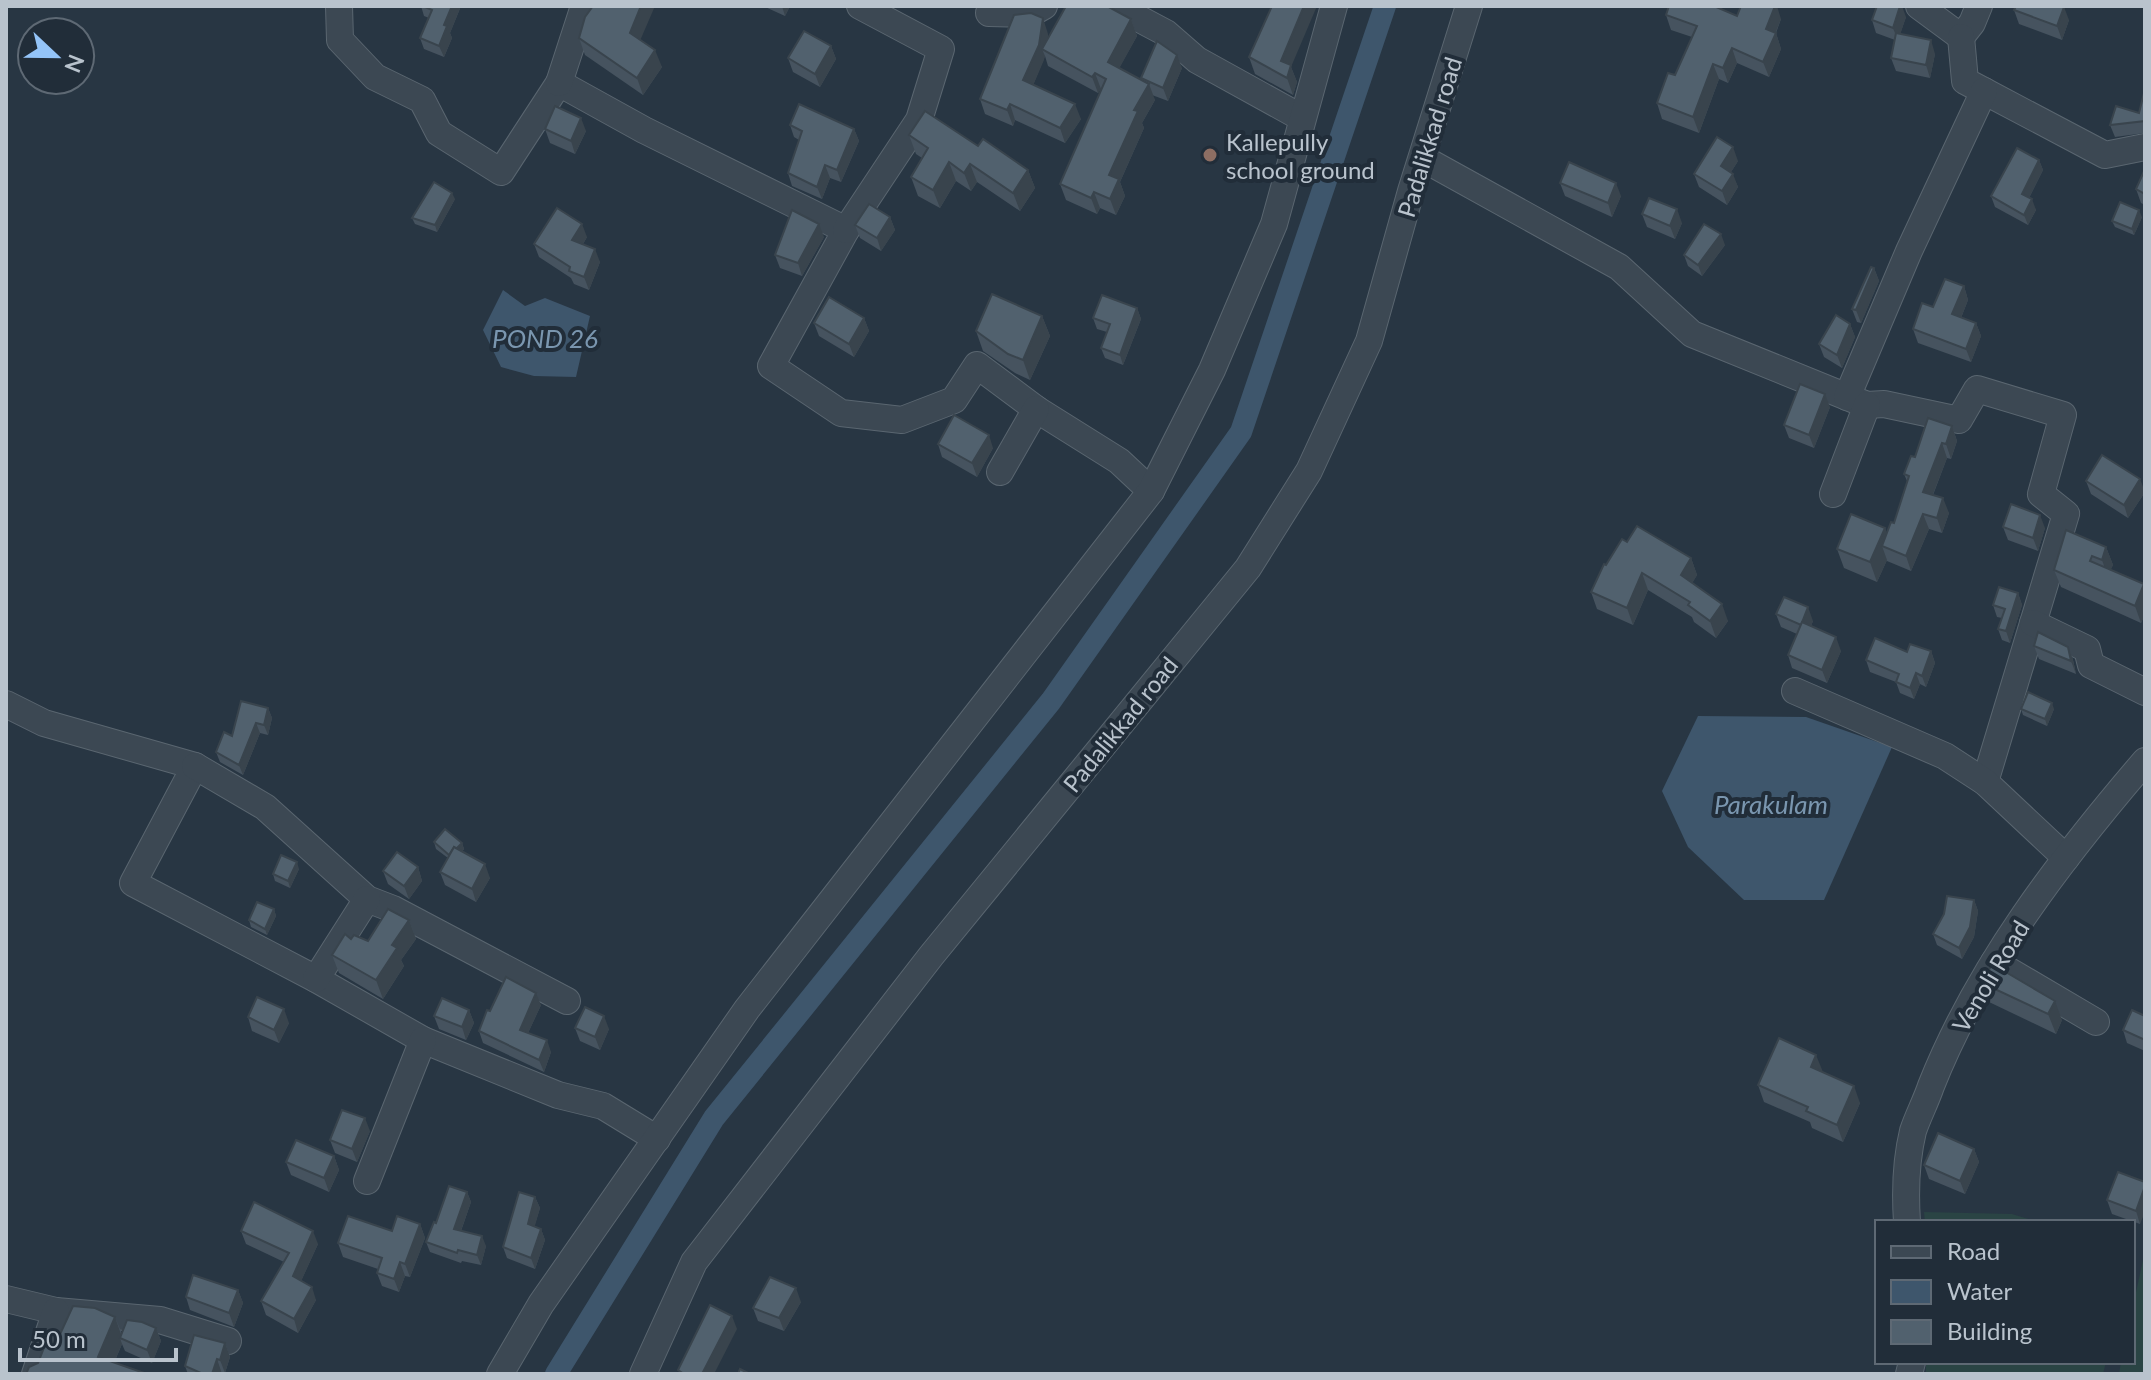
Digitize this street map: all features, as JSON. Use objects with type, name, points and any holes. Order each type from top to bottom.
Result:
[{"type":"street","points":[[339,6],[340,40],[375,77],[422,100],[439,133],[501,172],[559,83],[584,6]]},
{"type":"street","points":[[860,6],[941,49],[919,120],[846,230],[771,366],[841,413],[902,420],[954,400],[977,365],[1036,409],[1119,461],[1151,491]]},
{"type":"street","points":[[989,13],[1030,14],[1044,6]]},
{"type":"street","points":[[1115,6],[1166,33],[1197,60],[1302,118]]},
{"type":"street","points":[[500,1374],[541,1304],[747,1009],[1151,491],[1212,370],[1274,224],[1334,6]]},
{"type":"street","name":"Padalikkad road","points":[[643,1374],[694,1262],[931,956],[1248,568],[1309,471],[1369,341],[1469,6]]},
{"type":"street","points":[[1919,6],[1961,37]]},
{"type":"street","points":[[1979,6],[1972,23],[1961,37],[1965,81],[2105,155],[2145,147]]},
{"type":"street","points":[[559,83],[644,130],[846,230]]},
{"type":"street","points":[[1833,494],[1857,401],[1909,251],[1984,91]]},
{"type":"street","points":[[1422,158],[1619,267],[1692,334],[1857,401],[1959,420],[1977,389],[2063,415],[2041,494],[2066,514],[1985,782]]},
{"type":"street","points":[[1000,472],[1036,409]]},
{"type":"street","points":[[2033,623],[2087,649],[2091,665],[2145,692]]},
{"type":"street","points":[[1795,691],[1945,756],[1985,782],[2066,858]]},
{"type":"street","points":[[6,704],[44,723],[195,766],[265,807],[367,899],[393,909],[567,1001]]},
{"type":"street","name":"Venoli Road","points":[[1907,1220],[1905,1191],[1913,1132],[1947,1046],[1994,962],[2066,858],[2145,761]]},
{"type":"street","points":[[195,766],[133,883],[316,979],[423,1040],[558,1095],[603,1106],[657,1139]]},
{"type":"street","points":[[316,979],[367,899]]},
{"type":"street","points":[[1994,962],[2096,1022]]},
{"type":"street","points":[[367,1181],[423,1040]]},
{"type":"street","points":[[6,1299],[56,1311],[160,1320],[228,1341]]},
{"type":"street","points":[[35,1374],[56,1311]]},
{"type":"green space","points":[[1924,1212],[2012,1214],[2032,1220],[1925,1220]]},
{"type":"green space","points":[[2145,1251],[2145,1374],[2119,1374],[2121,1364],[2135,1364],[2135,1297]]},
{"type":"green space","points":[[1926,1364],[2106,1364],[2103,1374],[1926,1374]]},
{"type":"water","name":"POND 26","points":[[503,290],[525,306],[545,298],[590,316],[576,377],[534,376],[501,367],[483,330]]},
{"type":"water","name":"Parakulam","points":[[1698,716],[1806,717],[1892,747],[1824,900],[1744,900],[1688,847],[1662,791]]},
{"type":"building","points":[[423,6],[452,6],[439,46],[420,38],[432,10]]},
{"type":"building","points":[[593,6],[641,6],[630,33],[655,50],[637,78],[579,38],[585,17]]},
{"type":"building","points":[[1066,6],[1107,6],[1131,19],[1108,62],[1149,84],[1134,110],[1138,111],[1109,175],[1119,179],[1110,199],[1094,192],[1091,198],[1060,184],[1106,79],[1095,73],[1092,77],[1042,49]]},
{"type":"building","points":[[1272,6],[1304,6],[1281,61],[1291,65],[1287,78],[1249,57]]},
{"type":"building","points":[[1669,6],[1714,6],[1737,16],[1741,6],[1775,6],[1766,29],[1776,33],[1763,62],[1732,48],[1723,68],[1713,64],[1693,117],[1657,103],[1668,73],[1675,75],[1697,26],[1666,15]]},
{"type":"building","points":[[1877,6],[1900,6],[1893,28],[1872,20]]},
{"type":"building","points":[[2016,6],[2064,7],[2057,26],[2014,10]]},
{"type":"building","points":[[1031,13],[1043,18],[1039,45],[1023,80],[1075,104],[1060,128],[1010,104],[1007,110],[980,99],[1014,15]]},
{"type":"building","points":[[804,31],[831,46],[815,74],[788,58]]},
{"type":"building","points":[[1896,33],[1931,40],[1926,65],[1891,58]]},
{"type":"building","points":[[1157,41],[1177,55],[1163,88],[1141,78]]},
{"type":"building","points":[[2144,93],[2145,121],[2110,125],[2116,106],[2139,113]]},
{"type":"building","points":[[799,104],[854,129],[837,170],[825,165],[817,187],[788,173],[802,131],[790,125]]},
{"type":"building","points":[[555,106],[581,118],[571,141],[545,129]]},
{"type":"building","points":[[925,111],[978,146],[983,139],[1028,170],[1013,193],[970,164],[964,173],[949,162],[933,190],[911,177],[928,148],[909,135]]},
{"type":"building","points":[[1717,137],[1733,147],[1721,166],[1733,174],[1722,191],[1694,174]]},
{"type":"building","points":[[2017,148],[2039,160],[2022,194],[2032,199],[2024,215],[1991,196]]},
{"type":"building","points":[[1569,162],[1616,183],[1608,203],[1560,183]]},
{"type":"building","points":[[2145,169],[2145,194],[2136,189]]},
{"type":"building","points":[[434,182],[452,193],[435,225],[412,218]]},
{"type":"building","points":[[1649,198],[1677,209],[1670,226],[1642,214]]},
{"type":"building","points":[[2120,202],[2139,210],[2132,229],[2112,221]]},
{"type":"building","points":[[869,204],[890,217],[877,238],[855,225]]},
{"type":"building","points":[[557,208],[582,224],[572,240],[595,249],[584,277],[569,271],[570,267],[534,244]]},
{"type":"building","points":[[792,210],[819,224],[798,263],[775,255]]},
{"type":"building","points":[[1704,224],[1721,234],[1698,265],[1684,255]]},
{"type":"building","points":[[1871,267],[1874,268],[1856,310],[1852,309]]},
{"type":"building","points":[[1945,279],[1964,286],[1952,314],[1976,323],[1966,349],[1913,329],[1922,303],[1933,307]]},
{"type":"building","points":[[992,294],[1042,316],[1023,360],[1008,354],[976,331]]},
{"type":"building","points":[[1102,295],[1137,308],[1120,355],[1101,348],[1110,324],[1093,318]]},
{"type":"building","points":[[829,297],[864,318],[849,344],[814,323]]},
{"type":"building","points":[[1836,315],[1850,324],[1837,355],[1819,344]]},
{"type":"building","points":[[1800,384],[1825,394],[1809,435],[1784,425]]},
{"type":"building","points":[[954,415],[989,435],[972,463],[938,444]]},
{"type":"building","points":[[1928,418],[1952,426],[1923,492],[1943,498],[1937,518],[1923,514],[1906,556],[1882,546],[1891,522],[1894,523],[1909,476],[1904,474],[1911,456],[1915,457]]},
{"type":"building","points":[[2102,455],[2140,479],[2124,505],[2086,481]]},
{"type":"building","points":[[2011,504],[2040,515],[2033,538],[2003,527]]},
{"type":"building","points":[[1851,514],[1885,528],[1870,562],[1837,549]]},
{"type":"building","points":[[1637,526],[1691,558],[1681,575],[1722,604],[1710,621],[1688,605],[1690,602],[1642,573],[1627,608],[1591,592],[1604,564],[1622,539],[1627,542]]},
{"type":"building","points":[[2066,530],[2106,547],[2102,560],[2092,556],[2090,561],[2144,584],[2135,606],[2054,570]]},
{"type":"building","points":[[1999,587],[2018,593],[2006,631],[1998,629],[2005,609],[1993,605]]},
{"type":"building","points":[[1784,597],[1808,607],[1801,625],[1776,614]]},
{"type":"building","points":[[1802,622],[1836,637],[1822,670],[1788,655]]},
{"type":"building","points":[[2038,632],[2068,647],[2071,661],[2034,646]]},
{"type":"building","points":[[1875,638],[1907,652],[1910,644],[1931,651],[1922,676],[1916,673],[1910,688],[1896,682],[1899,674],[1866,660]]},
{"type":"building","points":[[2028,692],[2052,703],[2045,719],[2021,709]]},
{"type":"building","points":[[241,701],[268,708],[264,725],[256,723],[239,765],[216,752],[224,732],[232,736]]},
{"type":"building","points":[[445,829],[462,843],[456,849],[454,847],[449,855],[434,842]]},
{"type":"building","points":[[454,847],[485,864],[472,889],[440,872]]},
{"type":"building","points":[[397,852],[418,867],[404,886],[383,871]]},
{"type":"building","points":[[281,855],[297,862],[288,881],[273,874]]},
{"type":"building","points":[[1947,896],[1974,900],[1970,927],[1959,948],[1933,934],[1944,914]]},
{"type":"building","points":[[257,902],[274,909],[265,929],[249,920]]},
{"type":"building","points":[[388,909],[409,920],[392,945],[397,948],[376,980],[332,955],[345,934],[351,939],[354,935],[368,941]]},
{"type":"building","points":[[1992,964],[2055,1001],[2048,1014],[1982,983]]},
{"type":"building","points":[[506,977],[536,993],[520,1030],[547,1040],[539,1060],[479,1031]]},
{"type":"building","points":[[257,997],[284,1009],[274,1030],[248,1017]]},
{"type":"building","points":[[442,998],[469,1010],[462,1027],[434,1016]]},
{"type":"building","points":[[585,1007],[604,1016],[595,1037],[575,1028]]},
{"type":"building","points":[[2132,1010],[2145,1016],[2145,1040],[2123,1030]]},
{"type":"building","points":[[1779,1038],[1816,1055],[1811,1067],[1854,1086],[1837,1125],[1806,1111],[1808,1107],[1758,1085]]},
{"type":"building","points":[[342,1110],[365,1118],[352,1149],[330,1140]]},
{"type":"building","points":[[1938,1133],[1974,1149],[1960,1181],[1924,1165]]},
{"type":"building","points":[[296,1140],[334,1156],[324,1178],[286,1162]]},
{"type":"building","points":[[2118,1172],[2145,1182],[2136,1211],[2107,1200]]},
{"type":"building","points":[[449,1186],[467,1192],[454,1229],[482,1236],[477,1255],[458,1250],[457,1253],[426,1242]]},
{"type":"building","points":[[519,1192],[535,1197],[528,1224],[541,1229],[531,1258],[503,1247]]},
{"type":"building","points":[[254,1202],[313,1231],[293,1276],[312,1287],[294,1319],[261,1301],[289,1253],[241,1231]]},
{"type":"building","points":[[348,1216],[392,1231],[397,1216],[420,1224],[405,1264],[400,1262],[394,1279],[377,1273],[382,1258],[338,1243]]},
{"type":"building","points":[[193,1275],[238,1290],[229,1313],[186,1297]]},
{"type":"building","points":[[770,1277],[796,1288],[779,1318],[753,1308]]},
{"type":"building","points":[[710,1305],[732,1316],[702,1374],[684,1374],[678,1370]]},
{"type":"building","points":[[73,1306],[95,1308],[115,1317],[98,1357],[147,1374],[26,1374],[29,1367],[38,1363],[47,1340],[56,1343]]},
{"type":"building","points":[[127,1320],[156,1328],[147,1350],[120,1338]]},
{"type":"building","points":[[194,1335],[225,1343],[212,1374],[203,1374],[185,1366]]},
{"type":"waterway","points":[[556,1374],[714,1118],[1051,701],[1241,432],[1385,6]]},
{"type":"place","name":"Kallepully school ground","points":[[1210,155]]}]
